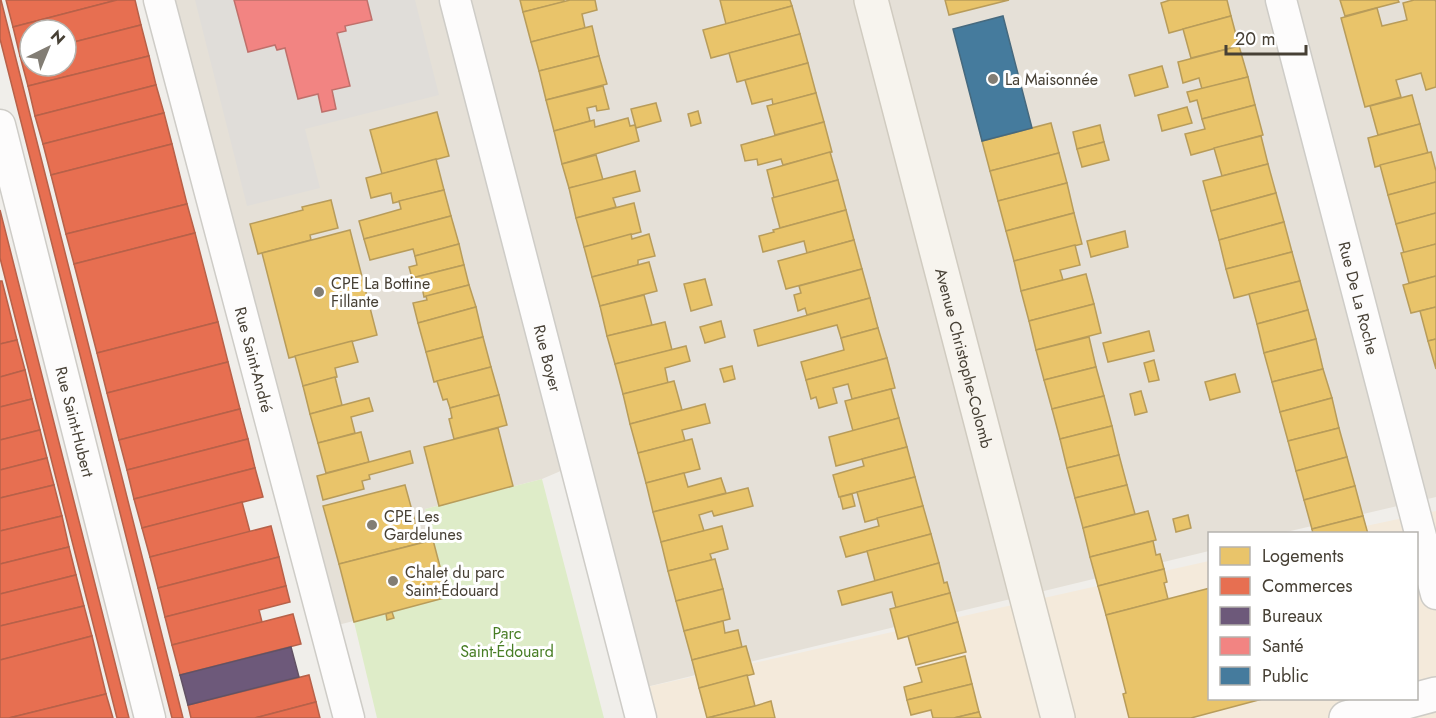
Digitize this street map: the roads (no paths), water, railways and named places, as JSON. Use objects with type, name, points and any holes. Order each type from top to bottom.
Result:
[{"type":"main road","name":"Avenue Christophe-Colomb","points":[[871,0],[1058,718]]},
{"type":"street","name":"Rue Saint-André","points":[[159,0],[350,718]]},
{"type":"street","name":"Rue Boyer","points":[[455,0],[641,718]]},
{"type":"street","name":"Rue De La Roche","points":[[1281,0],[1436,594]]},
{"type":"street","name":"Rue Saint-Hubert","points":[[0,125],[150,718]]},
{"type":"street","points":[[1418,699],[1436,694]]},
{"type":"street","points":[[1346,718],[1414,700]]},
{"type":"place","name":"La Maisonnée","points":[[993,79]]},
{"type":"place","name":"CPE La Bottine Fillante","points":[[319,292]]},
{"type":"place","name":"CPE Les Gardelunes","points":[[372,525]]},
{"type":"place","name":"Chalet du parc Saint-Édouard","points":[[393,581]]},
{"type":"park label","name":"Parc Saint-Édouard","points":[[507,642]]}]
